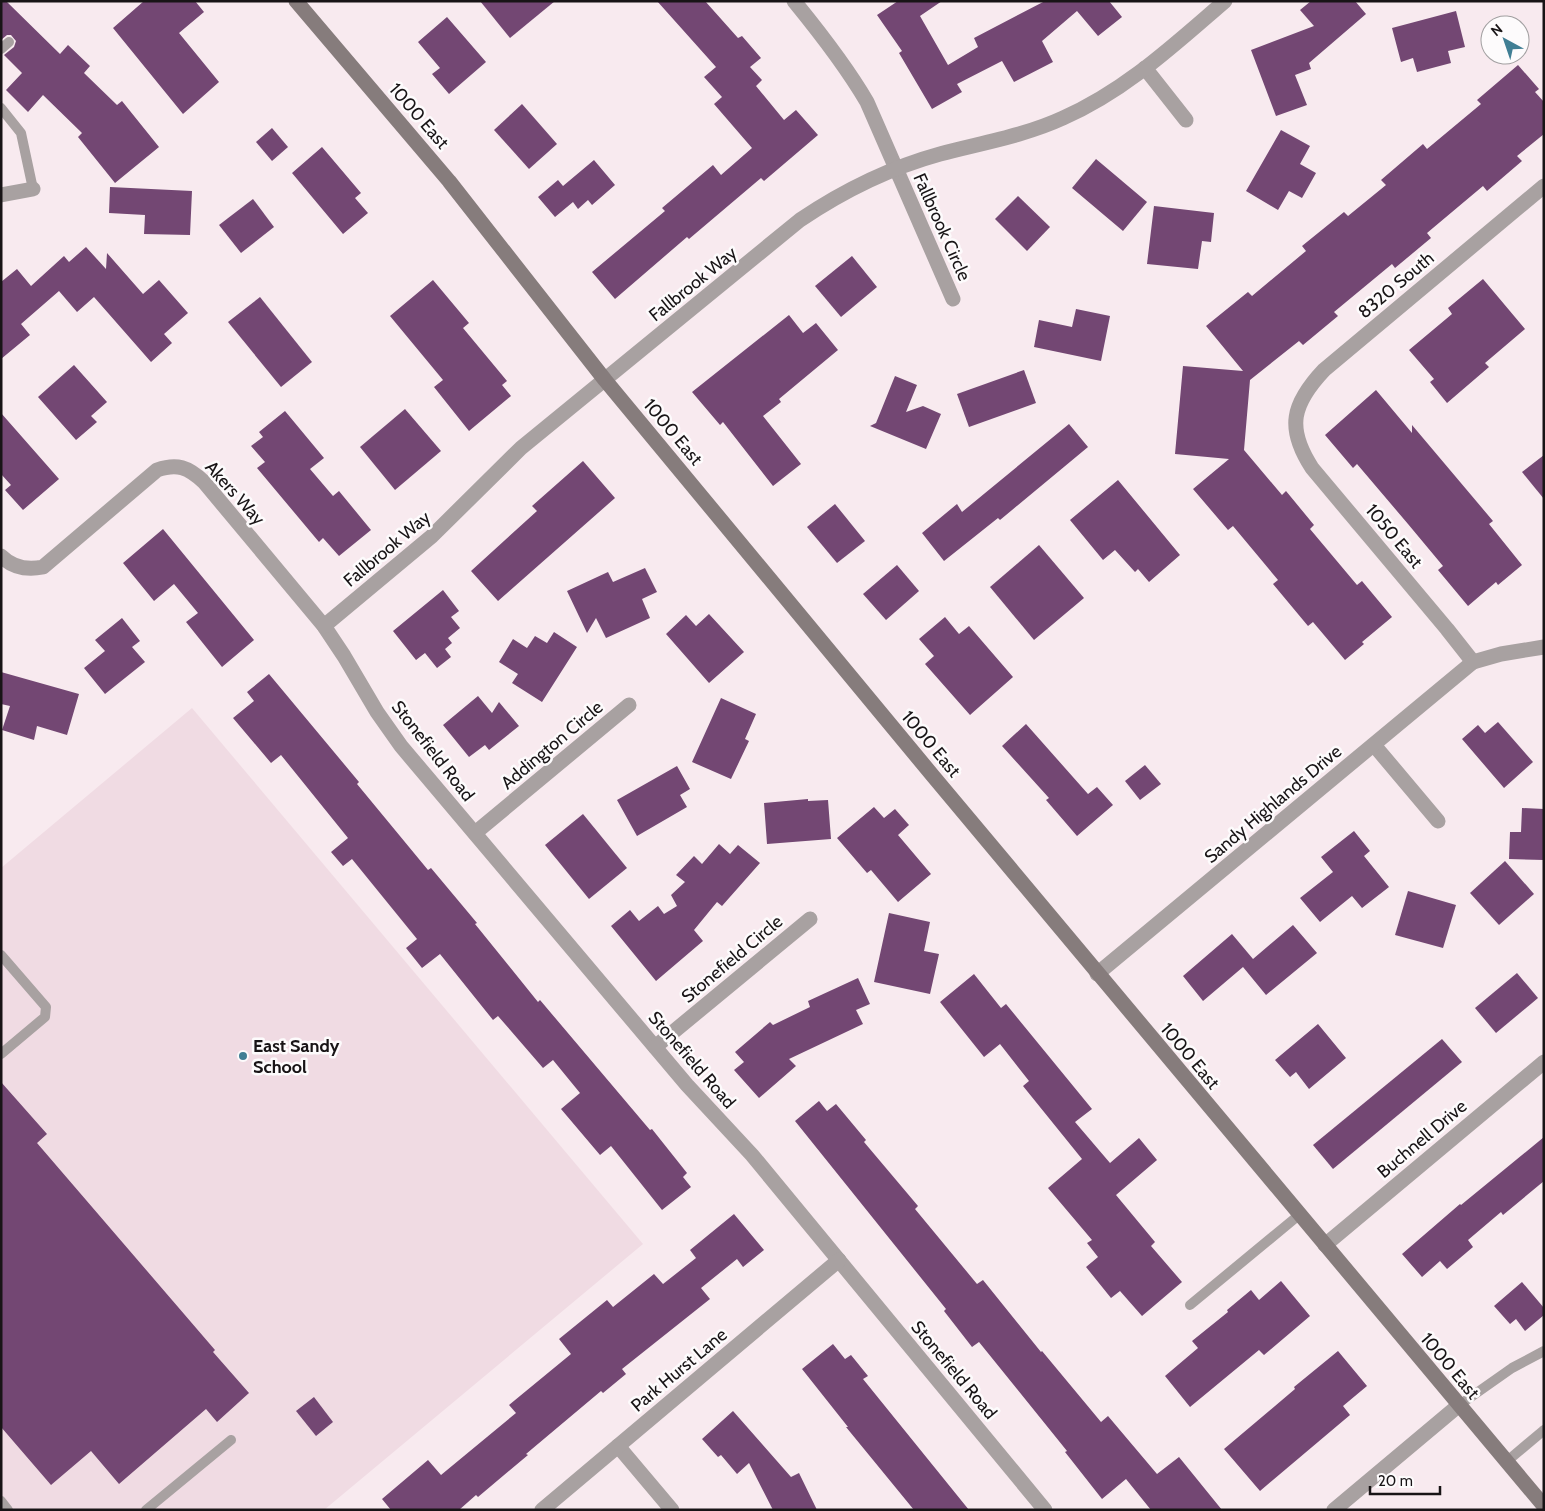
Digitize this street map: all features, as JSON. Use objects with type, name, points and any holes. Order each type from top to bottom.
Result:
[{"type":"street","name":"1000 East","points":[[296,1],[449,181],[605,380],[1097,974],[1458,1406],[1544,1506]]},
{"type":"street","name":"Fallbrook Circle","points":[[794,1],[830,44],[850,72],[867,102],[953,299]]},
{"type":"street","name":"Fallbrook Way","points":[[324,626],[432,536],[522,448],[800,220],[860,184],[896,169],[938,154],[1022,133],[1064,118],[1104,96],[1145,68],[1226,1]]},
{"type":"street","points":[[1145,68],[1186,120]]},
{"type":"street","name":"8320 South","points":[[1295,430],[1301,401],[1310,384],[1324,370],[1544,186]]},
{"type":"street","points":[[1,195],[33,189]]},
{"type":"street","name":"1050 East","points":[[1295,430],[1298,443],[1312,468],[1473,662]]},
{"type":"street","name":"Akers Way","points":[[1,556],[18,567],[30,570],[43,567],[157,470],[169,465],[182,467],[194,473],[204,482],[324,626]]},
{"type":"street","name":"Stonefield Road","points":[[324,626],[377,712],[401,746],[687,1085],[752,1155],[1045,1510]]},
{"type":"street","points":[[1473,662],[1502,654],[1544,647]]},
{"type":"street","name":"Sandy Highlands Drive","points":[[1097,974],[1473,662]]},
{"type":"street","name":"Addington Circle","points":[[475,833],[629,705]]},
{"type":"street","points":[[1374,745],[1438,821]]},
{"type":"street","name":"Stonefield Circle","points":[[655,1047],[810,919]]},
{"type":"street","name":"Buchnell Drive","points":[[1325,1245],[1544,1062]]},
{"type":"street","name":"Park Hurst Lane","points":[[542,1510],[839,1260]]},
{"type":"street","points":[[1334,1510],[1458,1406]]},
{"type":"street","points":[[618,1446],[672,1510]]},
{"type":"lane","points":[[1,108],[21,133],[33,189]]},
{"type":"lane","points":[[1,955],[46,1007],[45,1017],[1,1054]]},
{"type":"lane","points":[[1190,1305],[1299,1214]]},
{"type":"lane","points":[[1458,1406],[1512,1368],[1544,1351]]},
{"type":"lane","points":[[1506,1462],[1544,1430]]},
{"type":"lane","points":[[146,1510],[231,1440]]},
{"type":"lane","points":[[1,1501],[8,1510]]},
{"type":"shaded area","name":"East Sandy School","points":[[192,708],[643,1244],[324,1510],[1,1510],[1,868]]},
{"type":"building","points":[[1,1],[6,1],[60,54],[68,45],[90,66],[84,73],[117,105],[122,101],[159,147],[115,183],[78,137],[82,133],[43,95],[28,112],[6,90],[22,73],[4,55],[14,47],[16,41],[11,35],[7,35],[1,40]]},
{"type":"building","points":[[144,1],[195,1],[204,12],[179,33],[219,82],[183,114],[113,28]]},
{"type":"building","points":[[480,1],[555,1],[510,38]]},
{"type":"building","points":[[657,1],[705,1],[738,38],[742,36],[761,58],[750,67],[762,80],[756,86],[784,120],[796,110],[818,135],[764,181],[761,178],[689,239],[687,237],[615,299],[592,272],[665,211],[662,208],[713,165],[721,175],[752,148],[714,104],[722,97],[704,77],[716,67]]},
{"type":"building","points":[[898,1],[942,1],[920,16],[948,65],[978,47],[974,38],[1045,1],[1109,1],[1122,17],[1098,36],[1077,11],[1042,41],[1053,62],[1014,82],[1002,61],[957,84],[962,92],[932,109],[899,53],[902,51],[877,15]]},
{"type":"building","points":[[1311,1],[1355,1],[1366,14],[1309,63],[1311,69],[1295,75],[1307,105],[1276,116],[1251,50],[1314,26],[1300,10]]},
{"type":"building","points":[[1456,11],[1465,47],[1448,51],[1451,63],[1417,72],[1413,58],[1401,62],[1392,28]]},
{"type":"building","points":[[447,17],[486,62],[449,94],[432,74],[440,68],[418,42]]},
{"type":"building","points":[[1518,65],[1539,89],[1535,92],[1544,102],[1544,134],[1517,156],[1522,161],[1487,191],[1483,186],[1427,233],[1431,238],[1395,268],[1392,264],[1334,312],[1338,316],[1303,345],[1299,341],[1250,380],[1244,450],[1282,495],[1286,491],[1314,525],[1310,529],[1357,585],[1362,581],[1392,617],[1362,642],[1364,644],[1345,660],[1313,622],[1308,626],[1273,584],[1278,580],[1233,526],[1228,530],[1193,489],[1229,459],[1175,454],[1183,366],[1243,371],[1206,326],[1248,292],[1252,296],[1306,251],[1302,246],[1344,212],[1348,216],[1386,185],[1381,180],[1423,144],[1427,149],[1481,104],[1477,100]]},
{"type":"building","points":[[522,104],[557,144],[529,169],[494,130]]},
{"type":"building","points":[[272,128],[288,147],[272,161],[256,142]]},
{"type":"building","points":[[1281,130],[1310,146],[1300,164],[1316,173],[1302,198],[1289,191],[1278,210],[1246,191]]},
{"type":"building","points":[[322,147],[361,193],[355,198],[368,213],[343,234],[292,173]]},
{"type":"building","points":[[1096,159],[1147,202],[1123,231],[1072,188]]},
{"type":"building","points":[[594,160],[615,185],[592,205],[588,200],[578,209],[573,202],[555,217],[538,197],[558,180],[563,186]]},
{"type":"building","points":[[110,187],[192,191],[190,235],[144,234],[145,215],[109,213]]},
{"type":"building","points":[[1018,196],[1050,227],[1027,251],[995,219]]},
{"type":"building","points":[[253,199],[274,227],[241,253],[219,225]]},
{"type":"building","points":[[1154,206],[1214,213],[1211,242],[1202,241],[1198,269],[1147,264]]},
{"type":"building","points":[[86,247],[106,269],[107,253],[143,294],[159,280],[188,313],[164,334],[172,343],[151,362],[94,297],[77,312],[59,291],[21,324],[30,335],[1,359],[1,282],[17,269],[31,286],[64,256],[69,262]]},
{"type":"building","points":[[852,256],[877,287],[841,317],[815,286]]},
{"type":"building","points":[[1483,279],[1525,329],[1485,363],[1489,367],[1447,403],[1430,382],[1434,379],[1409,350],[1452,314],[1448,308]]},
{"type":"building","points":[[433,280],[469,323],[463,328],[507,381],[502,385],[511,396],[469,431],[434,387],[443,380],[390,316]]},
{"type":"building","points":[[260,297],[312,362],[281,387],[228,322]]},
{"type":"building","points":[[1076,309],[1110,316],[1101,361],[1034,347],[1039,320],[1072,327]]},
{"type":"building","points":[[789,315],[803,333],[816,323],[838,350],[779,399],[781,402],[763,416],[801,464],[773,486],[723,422],[720,425],[692,392]]},
{"type":"building","points":[[74,365],[107,402],[91,416],[97,422],[76,440],[38,397]]},
{"type":"building","points":[[1024,370],[1036,403],[969,427],[957,394]]},
{"type":"building","points":[[895,376],[917,385],[906,412],[923,406],[941,414],[926,449],[870,426],[876,423]]},
{"type":"building","points":[[1376,390],[1412,433],[1412,425],[1493,521],[1489,524],[1522,565],[1498,585],[1496,582],[1468,606],[1438,570],[1443,566],[1408,524],[1357,464],[1353,468],[1325,435]]},
{"type":"building","points":[[405,409],[441,451],[395,490],[360,447]]},
{"type":"building","points":[[285,411],[324,458],[310,469],[333,496],[339,491],[371,530],[339,556],[323,538],[319,542],[257,468],[265,462],[251,446],[263,437],[259,432]]},
{"type":"building","points":[[1,413],[59,479],[23,510],[5,490],[11,485],[1,474]]},
{"type":"building","points":[[1069,424],[1088,447],[1000,520],[998,518],[944,561],[922,533],[957,504],[962,512]]},
{"type":"building","points":[[1544,455],[1544,499],[1522,472]]},
{"type":"building","points":[[583,461],[615,498],[498,601],[471,571],[537,511],[532,506]]},
{"type":"building","points":[[1118,480],[1180,555],[1149,582],[1138,569],[1135,572],[1115,550],[1103,560],[1070,520]]},
{"type":"building","points":[[835,504],[865,541],[837,563],[807,527]]},
{"type":"building","points":[[163,529],[254,640],[222,667],[186,622],[198,613],[174,584],[154,601],[123,563]]},
{"type":"building","points":[[1039,545],[1084,598],[1034,640],[990,587]]},
{"type":"building","points":[[897,565],[919,591],[886,620],[863,594]]},
{"type":"building","points":[[645,568],[657,592],[642,599],[650,618],[606,638],[596,618],[587,633],[567,591],[608,572],[613,582]]},
{"type":"building","points":[[443,590],[459,611],[451,617],[460,628],[448,638],[452,643],[445,649],[451,657],[437,668],[425,653],[416,660],[393,631]]},
{"type":"building","points":[[709,614],[744,652],[709,683],[666,634],[686,615],[696,626]]},
{"type":"building","points":[[945,617],[959,634],[969,626],[1013,677],[970,715],[925,664],[934,656],[919,639]]},
{"type":"building","points":[[122,618],[140,641],[132,647],[145,662],[105,694],[84,668],[105,651],[95,640]]},
{"type":"building","points":[[554,632],[577,647],[542,702],[512,683],[518,674],[499,662],[513,639],[527,648],[535,636],[547,643]]},
{"type":"building","points":[[1,672],[79,694],[67,735],[37,726],[34,740],[2,730],[10,706],[1,704]]},
{"type":"building","points":[[269,674],[359,782],[357,784],[428,870],[431,868],[477,923],[475,924],[538,1002],[540,1000],[650,1130],[652,1129],[687,1173],[683,1177],[691,1187],[662,1210],[611,1146],[600,1155],[561,1109],[580,1093],[553,1060],[543,1068],[498,1016],[493,1020],[440,954],[422,968],[406,948],[417,939],[352,859],[343,866],[331,852],[348,838],[281,755],[271,763],[233,718],[254,701],[247,692]]},
{"type":"building","points":[[478,696],[492,713],[499,702],[519,726],[489,750],[485,745],[469,757],[443,725]]},
{"type":"building","points":[[721,698],[756,714],[745,739],[749,741],[731,779],[692,762]]},
{"type":"building","points":[[1498,722],[1533,762],[1504,788],[1462,739],[1478,725],[1485,733]]},
{"type":"building","points":[[1026,724],[1088,794],[1097,787],[1113,805],[1077,836],[1046,800],[1049,798],[1002,746]]},
{"type":"building","points":[[1145,765],[1161,784],[1140,800],[1125,781]]},
{"type":"building","points":[[677,766],[690,789],[680,795],[687,807],[637,836],[617,800]]},
{"type":"building","points":[[808,799],[808,801],[828,800],[831,839],[767,844],[764,803]]},
{"type":"building","points":[[874,807],[884,818],[895,809],[909,825],[898,835],[931,874],[898,902],[871,870],[867,873],[837,838]]},
{"type":"building","points":[[1522,808],[1544,809],[1544,860],[1509,859],[1510,832],[1521,832]]},
{"type":"building","points":[[583,814],[627,868],[589,899],[545,845]]},
{"type":"building","points":[[1354,831],[1370,851],[1364,856],[1389,887],[1362,908],[1352,896],[1320,922],[1300,898],[1333,872],[1321,857]]},
{"type":"building","points":[[719,844],[730,854],[738,845],[760,863],[722,906],[717,902],[694,930],[703,941],[656,981],[611,926],[630,910],[639,921],[658,906],[664,914],[677,906],[671,895],[685,882],[676,875],[694,856],[702,864]]},
{"type":"building","points":[[1505,861],[1534,894],[1499,925],[1470,893]]},
{"type":"building","points":[[1408,891],[1456,905],[1443,948],[1395,935]]},
{"type":"building","points":[[889,913],[930,922],[924,951],[939,954],[930,994],[874,982]]},
{"type":"building","points":[[1293,925],[1317,953],[1266,995],[1243,967],[1203,1001],[1183,976],[1232,934],[1253,959]]},
{"type":"building","points":[[1517,973],[1538,998],[1496,1033],[1475,1008]]},
{"type":"building","points":[[974,974],[1001,1008],[1006,1004],[1092,1109],[1075,1122],[1110,1163],[1139,1138],[1157,1160],[1116,1195],[1155,1242],[1151,1246],[1182,1282],[1142,1316],[1120,1291],[1111,1298],[1086,1267],[1098,1257],[1087,1243],[1092,1240],[1048,1188],[1082,1159],[1023,1086],[1029,1081],[1000,1044],[984,1057],[940,1002]]},
{"type":"building","points":[[858,978],[870,1004],[856,1010],[863,1024],[789,1059],[796,1066],[759,1098],[734,1070],[744,1062],[735,1052],[770,1022],[773,1025],[810,1007],[808,1001]]},
{"type":"building","points":[[1318,1024],[1346,1058],[1309,1089],[1296,1072],[1290,1077],[1275,1060]]},
{"type":"building","points":[[1442,1039],[1462,1062],[1333,1169],[1313,1145]]},
{"type":"building","points":[[1,1082],[47,1134],[37,1143],[215,1350],[213,1352],[249,1393],[217,1422],[206,1409],[119,1484],[91,1451],[51,1485],[1,1427]]},
{"type":"building","points":[[819,1101],[827,1111],[836,1104],[866,1140],[864,1142],[918,1206],[915,1209],[977,1284],[983,1280],[1101,1422],[1108,1416],[1157,1474],[1179,1457],[1222,1510],[1151,1510],[1126,1479],[1102,1499],[1065,1452],[1067,1451],[979,1342],[972,1347],[944,1311],[946,1309],[795,1121]]},
{"type":"building","points":[[1544,1137],[1544,1181],[1503,1215],[1501,1212],[1468,1240],[1473,1247],[1447,1269],[1440,1261],[1422,1277],[1402,1254],[1460,1204]]},
{"type":"building","points":[[734,1214],[764,1250],[743,1267],[737,1259],[701,1288],[710,1299],[622,1369],[626,1374],[603,1393],[601,1391],[478,1497],[476,1495],[459,1510],[391,1510],[382,1499],[428,1460],[441,1475],[516,1413],[509,1405],[571,1354],[559,1339],[607,1300],[613,1307],[654,1274],[663,1284],[696,1258],[690,1250]]},
{"type":"building","points":[[1281,1281],[1310,1316],[1264,1355],[1259,1350],[1190,1407],[1165,1376],[1198,1348],[1192,1341],[1228,1312],[1227,1310],[1251,1290],[1259,1300]]},
{"type":"building","points":[[1522,1282],[1544,1308],[1544,1315],[1525,1331],[1516,1319],[1510,1324],[1494,1306]]},
{"type":"building","points":[[833,1344],[845,1359],[851,1355],[868,1376],[863,1379],[969,1510],[914,1510],[846,1427],[848,1427],[802,1369]]},
{"type":"building","points":[[1338,1351],[1367,1386],[1343,1406],[1350,1415],[1260,1491],[1224,1449]]},
{"type":"building","points":[[314,1397],[333,1422],[316,1436],[296,1411]]},
{"type":"building","points":[[733,1411],[791,1477],[799,1473],[817,1510],[773,1510],[749,1463],[737,1474],[721,1455],[718,1457],[702,1439]]},
{"type":"place","name":"East Sandy School","points":[[243,1056]]}]
